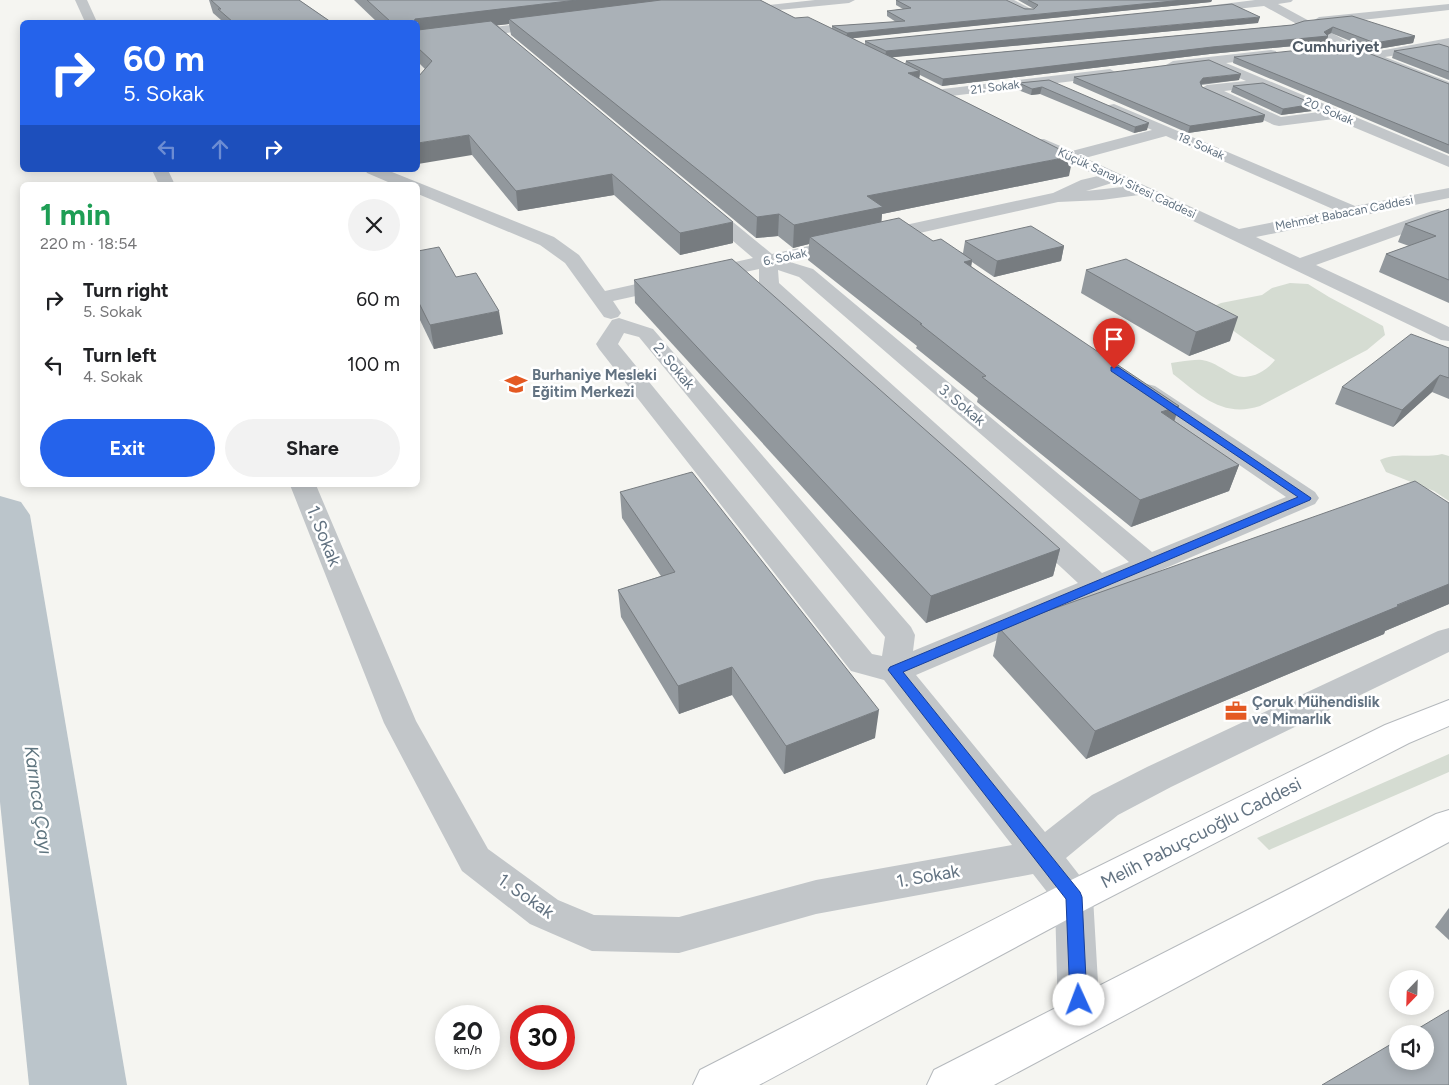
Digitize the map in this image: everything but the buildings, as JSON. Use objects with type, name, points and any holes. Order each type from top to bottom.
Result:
[{"type":"main road","name":"Melih Pabuçcuoğlu Caddesi","points":[[716,1085],[1074,897],[1397,734],[1449,712]]},
{"type":"main road","points":[[949,1085],[1449,825]]},
{"type":"street","points":[[81,0],[90,20]]},
{"type":"street","points":[[753,0],[795,20]]},
{"type":"street","points":[[769,8],[849,0]]},
{"type":"street","points":[[1005,0],[1034,10],[1010,13]]},
{"type":"street","points":[[1190,11],[1287,0]]},
{"type":"street","points":[[1264,2],[1301,23],[1368,56],[1446,84]]},
{"type":"street","points":[[1374,3],[1402,12]]},
{"type":"street","points":[[1280,27],[1301,23],[1449,7]]},
{"type":"street","points":[[420,41],[563,22]]},
{"type":"street","points":[[496,31],[509,41]]},
{"type":"street","points":[[1368,56],[1449,42]]},
{"type":"street","points":[[1326,48],[1346,46]]},
{"type":"street","points":[[1163,66],[1287,52]]},
{"type":"street","name":"20. Sokak","points":[[1210,60],[1449,162]]},
{"type":"street","name":"21. Sokak","points":[[943,93],[1125,71]]},
{"type":"street","points":[[1050,81],[1077,92]]},
{"type":"street","points":[[1263,83],[1207,90],[1279,122],[1336,114]]},
{"type":"street","points":[[927,85],[968,106]]},
{"type":"street","name":"18. Sokak","points":[[1104,104],[1351,212]]},
{"type":"street","points":[[1070,157],[1167,131]]},
{"type":"street","name":"Küçük Sanayi Sitesi Caddesi","points":[[1027,136],[1449,336]]},
{"type":"street","points":[[378,172],[403,182]]},
{"type":"street","points":[[1058,197],[1087,184],[1114,177]]},
{"type":"street","points":[[420,189],[547,241],[572,258],[599,298],[620,324],[607,344],[862,663],[895,670],[1306,498],[1127,378]]},
{"type":"street","points":[[1058,197],[1102,195],[1141,190]]},
{"type":"street","name":"Mehmet Babacan Caddesi","points":[[1238,235],[1449,193]]},
{"type":"street","name":"3. Sokak","points":[[691,196],[768,261],[806,273],[1149,564]]},
{"type":"street","name":"6. Sokak","points":[[599,298],[1058,197]]},
{"type":"street","points":[[1300,264],[1449,211]]},
{"type":"street","points":[[907,230],[931,247]]},
{"type":"street","points":[[768,261],[769,285],[1098,585]]},
{"type":"street","name":"2. Sokak","points":[[620,324],[646,333],[900,635],[895,670]]},
{"type":"street","name":"1. Sokak","points":[[304,487],[400,723],[475,860],[544,912],[592,933],[679,935],[816,896],[1042,856]]},
{"type":"street","points":[[1042,856],[1105,805],[1159,777],[1449,639]]},
{"type":"street","points":[[895,670],[1074,897],[1079,1017]]},
{"type":"shaded area","points":[[1290,283],[1308,284],[1383,326],[1385,335],[1367,350],[1260,406],[1247,409],[1235,409],[1213,403],[1173,374],[1171,363],[1195,360],[1211,362],[1240,377],[1262,372],[1275,360],[1235,332],[1210,308],[1221,303],[1262,295],[1272,288]]},
{"type":"shaded area","points":[[1442,454],[1449,456],[1449,501],[1434,491],[1386,472],[1380,460],[1402,455],[1426,456]]},
{"type":"shaded area","points":[[1449,754],[1449,772],[1269,850],[1257,838]]},
{"type":"waterway","name":"Karınca Çayı","points":[[0,515],[78,1085]]},
{"type":"place","name":"Burhaniye Mesleki Eğitim Merkezi","points":[[516,384]]},
{"type":"place","name":"Çoruk Mühendislik ve Mimarlık","points":[[1236,711]]},
{"type":"district","name":"Cumhuriyet","points":[[1336,46]]},
{"type":"route","points":[[1079,1000],[1074,897],[895,670],[1306,498],[1114,369]]}]
